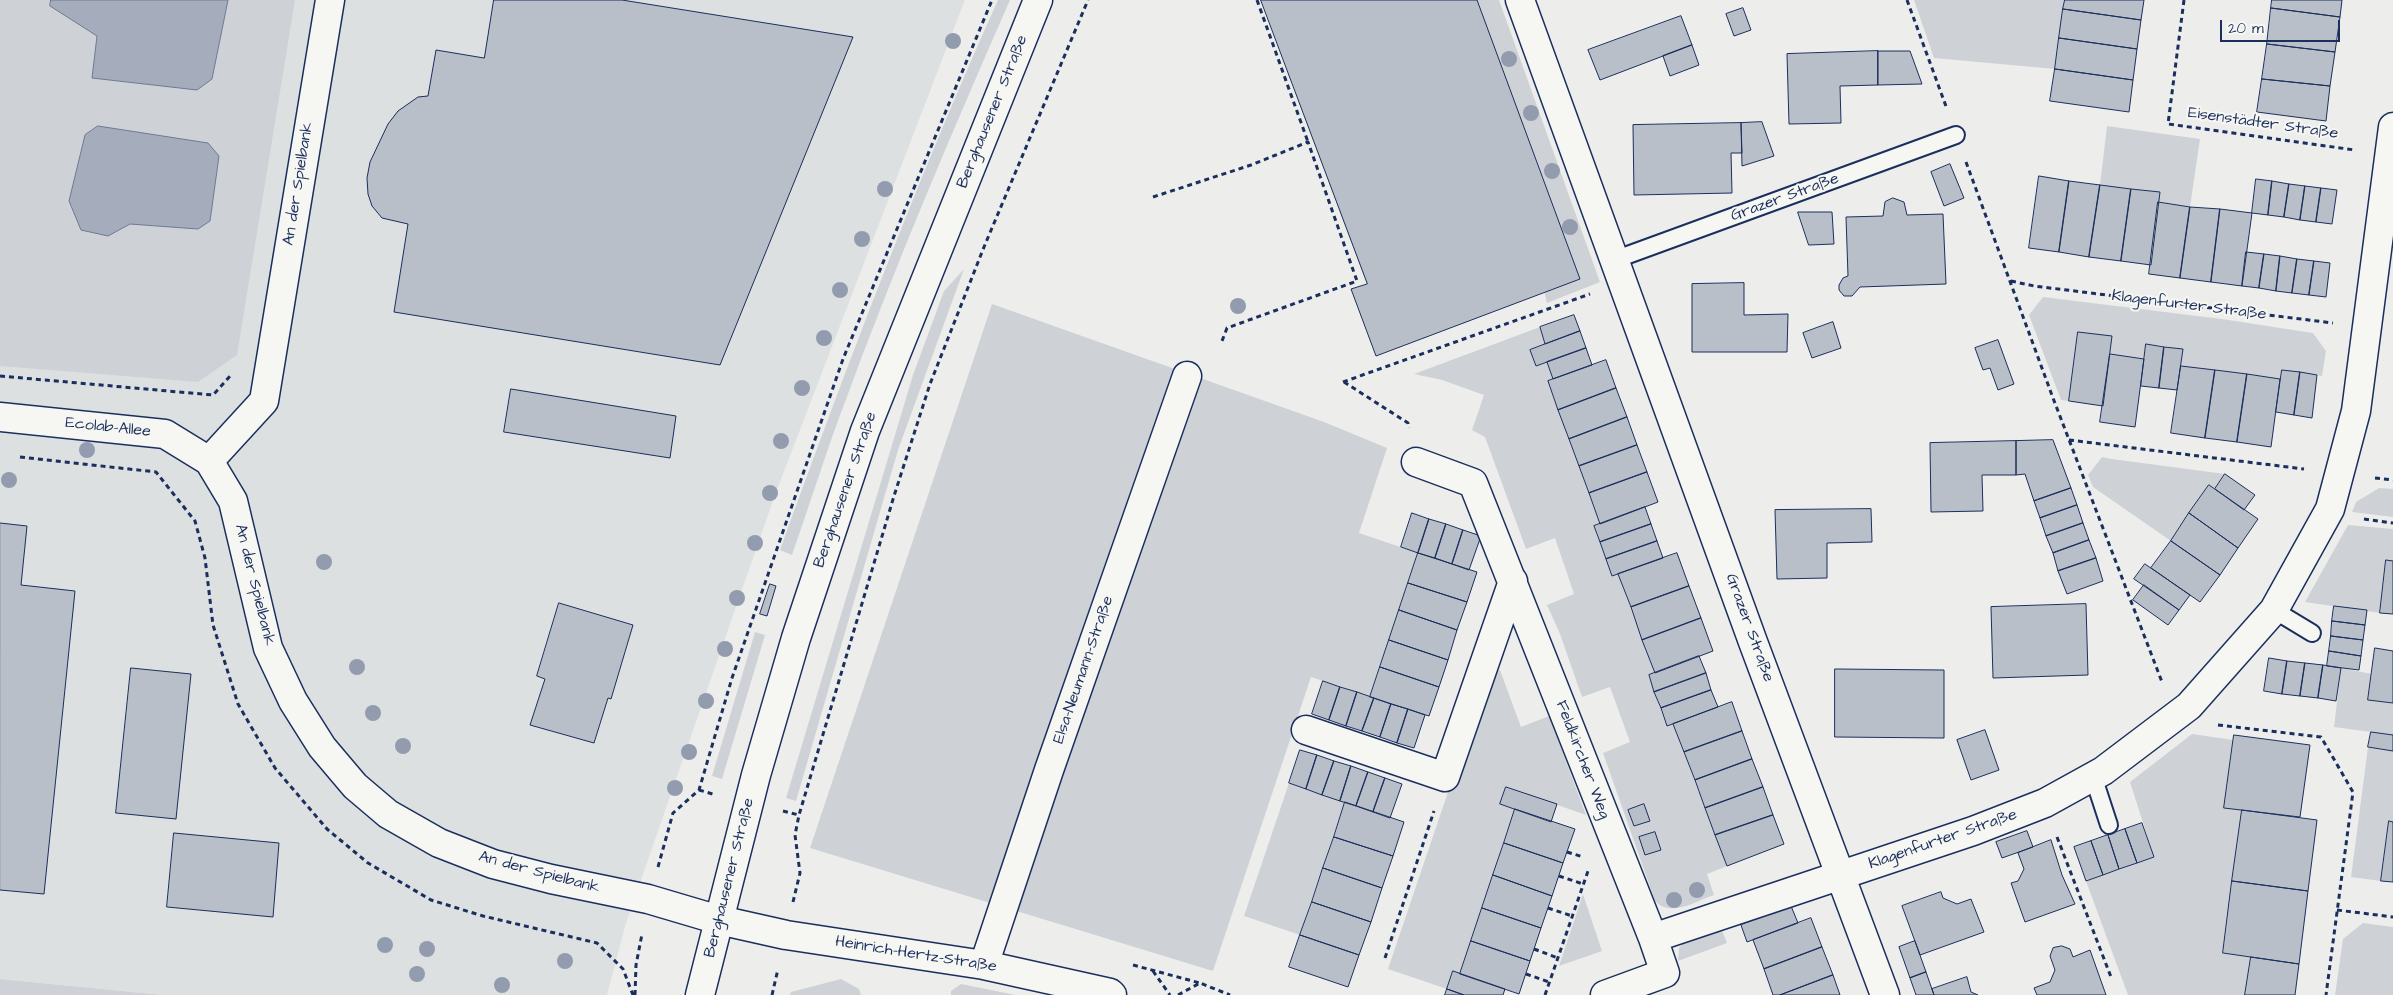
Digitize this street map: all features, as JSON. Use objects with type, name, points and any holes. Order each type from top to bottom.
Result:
[{"type":"street","name":"An der Spielbank","points":[[330,0],[264,401],[209,461],[233,501],[268,648],[293,702],[322,747],[354,786],[388,814],[439,843],[484,860],[551,879],[648,899],[720,920]]},
{"type":"street","name":"Berghausener Straße","points":[[700,995],[756,776],[793,647],[865,431],[1038,0]]},
{"type":"street","name":"Grazer Straße","points":[[1520,0],[1885,995]]},
{"type":"street","name":"Klagenfurter Straße","points":[[1841,875],[1973,831],[2045,803],[2103,771],[2181,711],[2274,610],[2330,509],[2356,410],[2393,127]]},
{"type":"street","name":"Elsa-Neumann-Straße","points":[[984,965],[1049,770],[1187,376]]},
{"type":"street","name":"Ecolab-Allee","points":[[0,418],[165,434],[209,461]]},
{"type":"street","name":"Feldkircher Weg","points":[[1416,462],[1473,483],[1653,938],[1665,973],[1605,995]]},
{"type":"street","points":[[1306,730],[1445,777],[1513,581]]},
{"type":"street","points":[[1653,938],[1841,875]]},
{"type":"street","name":"Heinrich-Hertz-Straße","points":[[720,920],[802,937],[984,965],[1112,995]]},
{"type":"lane","name":"Grazer Straße","points":[[1618,271],[1956,135]]},
{"type":"lane","points":[[2274,610],[2312,633]]},
{"type":"lane","points":[[2093,776],[2109,825]]},
{"type":"path","points":[[635,995],[636,965],[648,899],[673,813],[699,790],[735,669],[843,359],[992,0]]},
{"type":"path","points":[[800,873],[795,835],[799,815],[918,422],[984,247],[1088,0]]},
{"type":"path","points":[[1222,342],[1227,328],[1357,281],[1257,0]]},
{"type":"path","points":[[1906,0],[2069,440],[2181,711],[2205,723],[2321,737],[2354,792],[2326,995]]},
{"type":"path","name":"Eisenstädter Straße","points":[[2184,0],[2168,124],[2360,150]]},
{"type":"path","points":[[1153,197],[1251,165],[1308,142]]},
{"type":"path","points":[[1416,462],[1408,423],[1343,382],[1618,271]]},
{"type":"path","name":"Klagenfurter Straße","points":[[2011,281],[2034,286],[2368,328]]},
{"type":"path","points":[[0,376],[214,395],[233,373]]},
{"type":"path","points":[[2069,440],[2340,474]]},
{"type":"path","points":[[10,456],[156,472]]},
{"type":"path","points":[[1385,958],[1445,777]]},
{"type":"path","points":[[2045,803],[2111,977]]},
{"type":"path","points":[[1546,995],[1605,820]]},
{"type":"path","points":[[1567,852],[1592,860]]},
{"type":"path","points":[[1559,876],[1583,884]]},
{"type":"path","points":[[1548,908],[1572,916]]},
{"type":"path","points":[[2337,910],[2393,917]]},
{"type":"path","points":[[1534,949],[1558,958]]},
{"type":"path","points":[[1153,970],[1170,995]]},
{"type":"path","points":[[1526,974],[1550,982]]},
{"type":"path","points":[[1178,995],[1200,983],[1230,995]]},
{"type":"shaded area","points":[[0,0],[965,0],[775,495],[626,923],[607,995],[163,995],[0,979]]},
{"type":"shaded area","points":[[0,0],[295,0],[237,355],[198,382],[0,366]]},
{"type":"shaded area","points":[[998,0],[1010,0],[945,149],[884,300],[838,421],[792,555],[780,550],[831,411],[911,204]]},
{"type":"shaded area","points":[[1477,0],[1499,0],[1600,282],[1547,303]]},
{"type":"shaded area","points":[[1914,0],[2065,0],[2055,69],[1934,58]]},
{"type":"shaded area","points":[[2107,126],[2200,139],[2190,207],[2158,202],[2160,192],[2100,185]]},
{"type":"shaded area","points":[[964,269],[898,450],[796,801],[786,798],[913,375],[944,291]]},
{"type":"shaded area","points":[[2043,297],[2222,319],[2313,333],[2326,351],[2322,376],[2282,370],[2280,379],[2181,366],[2183,349],[2147,344],[2144,359],[2110,354],[2111,336],[2078,333],[2069,401],[2061,400],[2029,315]]},
{"type":"shaded area","points":[[992,304],[1324,422],[1387,448],[1359,533],[1418,553],[1370,697],[1311,677],[1213,971],[810,848]]},
{"type":"shaded area","points":[[1540,327],[1545,344],[1530,350],[1536,366],[1547,362],[1553,379],[1548,382],[1600,524],[1594,526],[1612,576],[1618,574],[1655,673],[1649,675],[1667,726],[1673,724],[1727,866],[1707,874],[1714,895],[1684,907],[1668,908],[1661,906],[1655,901],[1603,753],[1630,742],[1610,687],[1582,697],[1560,634],[1547,605],[1574,594],[1555,538],[1526,549],[1485,437],[1472,430],[1484,395],[1442,380],[1414,374]]},
{"type":"shaded area","points":[[2102,457],[2225,474],[2215,489],[2209,486],[2171,541],[2093,487],[2088,475]]},
{"type":"shaded area","points":[[2379,488],[2393,489],[2393,517],[2352,512],[2356,502]]},
{"type":"shaded area","points":[[2348,525],[2393,529],[2393,561],[2386,560],[2380,613],[2305,602]]},
{"type":"shaded area","points":[[755,632],[765,635],[722,779],[712,776]]},
{"type":"shaded area","points":[[2341,668],[2372,674],[2368,700],[2393,703],[2393,735],[2334,727]]},
{"type":"shaded area","points":[[1500,670],[1521,727],[1549,716],[1586,815],[1506,787],[1501,804],[1515,809],[1460,974],[1447,989],[1388,969],[1488,674]]},
{"type":"shaded area","points":[[2192,734],[2233,740],[2225,807],[2242,810],[2223,953],[2251,957],[2245,995],[2128,995],[2086,881],[2154,857],[2130,782]]},
{"type":"shaded area","points":[[2368,747],[2393,751],[2393,822],[2389,822],[2381,881],[2351,877]]},
{"type":"shaded area","points":[[1289,783],[1345,802],[1300,935],[1244,916]]},
{"type":"shaded area","points":[[1583,894],[1602,951],[1559,966]]},
{"type":"shaded area","points":[[2363,923],[2393,927],[2393,995],[2335,995],[2343,939]]},
{"type":"shaded area","points":[[1721,928],[1727,943],[1678,961],[1679,948],[1685,941]]},
{"type":"shaded area","points":[[0,979],[163,995],[0,995]]},
{"type":"shaded area","points":[[841,979],[859,989],[861,995],[790,995],[791,992]]},
{"type":"shaded area","points":[[961,984],[1016,995],[951,995],[951,991]]},
{"type":"water","points":[[51,0],[228,0],[212,79],[197,90],[92,78],[97,36],[50,6]]},
{"type":"water","points":[[98,126],[208,143],[219,156],[210,221],[198,229],[130,224],[108,236],[81,230],[69,201],[85,135]]},
{"type":"building","points":[[494,0],[622,0],[853,37],[720,365],[394,312],[408,224],[382,218],[372,206],[368,194],[367,178],[370,162],[388,124],[398,111],[418,97],[428,96],[436,50],[484,58]]},
{"type":"building","points":[[1261,0],[1477,0],[1580,279],[1376,356],[1351,289],[1367,284]]},
{"type":"building","points":[[2065,0],[2144,0],[2141,20],[2063,9]]},
{"type":"building","points":[[2272,0],[2342,0],[2340,17],[2271,8]]},
{"type":"building","points":[[1743,8],[1751,30],[1734,36],[1726,14]]},
{"type":"building","points":[[2271,8],[2340,17],[2335,52],[2267,44]]},
{"type":"building","points":[[2063,9],[2141,20],[2137,49],[2059,38]]},
{"type":"building","points":[[1681,16],[1692,45],[1600,80],[1588,50]]},
{"type":"building","points":[[2059,38],[2137,49],[2133,80],[2055,69]]},
{"type":"building","points":[[2267,44],[2335,52],[2330,86],[2262,79]]},
{"type":"building","points":[[1692,45],[1699,65],[1670,76],[1663,56]]},
{"type":"building","points":[[1878,51],[1878,85],[1840,86],[1841,123],[1789,124],[1787,54]]},
{"type":"building","points":[[1878,51],[1910,51],[1922,84],[1878,85]]},
{"type":"building","points":[[2055,69],[2133,80],[2129,112],[2050,101]]},
{"type":"building","points":[[2262,79],[2330,86],[2326,121],[2257,112]]},
{"type":"building","points":[[1762,122],[1774,156],[1742,166],[1741,123]]},
{"type":"building","points":[[1741,123],[1742,153],[1731,153],[1732,193],[1634,195],[1633,125]]},
{"type":"building","points":[[1950,164],[1964,198],[1944,206],[1931,172]]},
{"type":"building","points":[[2039,176],[2069,181],[2059,252],[2029,248]]},
{"type":"building","points":[[2256,179],[2272,181],[2268,215],[2252,213]]},
{"type":"building","points":[[2069,181],[2100,185],[2089,257],[2059,252]]},
{"type":"building","points":[[2272,181],[2289,184],[2284,217],[2268,215]]},
{"type":"building","points":[[2289,184],[2305,186],[2300,220],[2284,217]]},
{"type":"building","points":[[2100,185],[2131,189],[2121,261],[2089,257]]},
{"type":"building","points":[[2305,186],[2321,188],[2316,222],[2300,220]]},
{"type":"building","points":[[2321,188],[2337,190],[2332,224],[2316,222]]},
{"type":"building","points":[[2131,189],[2160,192],[2151,265],[2121,261]]},
{"type":"building","points":[[1893,198],[1904,202],[1907,215],[1943,214],[1946,284],[1860,287],[1852,296],[1844,296],[1839,290],[1839,285],[1843,278],[1848,276],[1846,217],[1883,216],[1885,202]]},
{"type":"building","points":[[2158,202],[2190,207],[2180,278],[2149,274]]},
{"type":"building","points":[[2190,207],[2220,209],[2211,282],[2180,278]]},
{"type":"building","points":[[2220,209],[2252,213],[2242,286],[2211,282]]},
{"type":"building","points":[[1798,212],[1832,212],[1834,244],[1809,245]]},
{"type":"building","points":[[2246,252],[2264,254],[2259,288],[2242,286]]},
{"type":"building","points":[[2264,254],[2280,256],[2276,291],[2259,288]]},
{"type":"building","points":[[2280,256],[2297,259],[2292,293],[2276,291]]},
{"type":"building","points":[[2297,259],[2314,261],[2309,295],[2292,293]]},
{"type":"building","points":[[2314,261],[2330,263],[2326,297],[2309,295]]},
{"type":"building","points":[[1744,283],[1744,315],[1788,314],[1787,352],[1692,352],[1692,284]]},
{"type":"building","points":[[1574,315],[1580,331],[1545,344],[1540,327]]},
{"type":"building","points":[[1833,322],[1841,348],[1812,358],[1803,333]]},
{"type":"building","points":[[1580,331],[1586,348],[1536,366],[1530,350]]},
{"type":"building","points":[[2078,332],[2112,336],[2103,406],[2069,401]]},
{"type":"building","points":[[1998,340],[2014,384],[1998,390],[1990,368],[1983,370],[1975,348]]},
{"type":"building","points":[[2146,344],[2164,347],[2159,388],[2141,386]]},
{"type":"building","points":[[2164,347],[2183,349],[2177,390],[2159,388]]},
{"type":"building","points":[[1586,348],[1592,365],[1553,379],[1547,362]]},
{"type":"building","points":[[2110,354],[2144,359],[2135,427],[2100,422]]},
{"type":"building","points":[[1606,360],[1616,388],[1558,410],[1548,381]]},
{"type":"building","points":[[2181,366],[2215,370],[2205,438],[2171,433]]},
{"type":"building","points":[[2215,370],[2247,374],[2237,442],[2205,438]]},
{"type":"building","points":[[2282,370],[2300,372],[2294,415],[2276,412]]},
{"type":"building","points":[[2300,372],[2317,375],[2312,418],[2294,415]]},
{"type":"building","points":[[2247,374],[2280,379],[2271,447],[2237,442]]},
{"type":"building","points":[[1616,388],[1627,417],[1569,439],[1558,410]]},
{"type":"building","points":[[511,389],[676,416],[670,458],[504,432]]},
{"type":"building","points":[[1627,417],[1637,445],[1579,466],[1569,439]]},
{"type":"building","points":[[2053,440],[2071,488],[2034,501],[2025,474],[2016,475],[2016,441]]},
{"type":"building","points":[[2016,441],[2016,475],[1982,475],[1983,511],[1931,512],[1930,443]]},
{"type":"building","points":[[1637,445],[1647,472],[1589,493],[1579,466]]},
{"type":"building","points":[[1647,472],[1658,502],[1600,524],[1589,493]]},
{"type":"building","points":[[2225,474],[2255,495],[2244,510],[2215,489]]},
{"type":"building","points":[[2209,485],[2258,519],[2238,548],[2189,513]]},
{"type":"building","points":[[2071,488],[2077,505],[2040,518],[2034,501]]},
{"type":"building","points":[[2077,505],[2083,523],[2046,536],[2040,518]]},
{"type":"building","points":[[1645,507],[1651,524],[1600,542],[1594,526]]},
{"type":"building","points":[[1871,509],[1872,542],[1827,543],[1827,578],[1777,579],[1775,510]]},
{"type":"building","points":[[1412,513],[1429,519],[1418,553],[1401,547]]},
{"type":"building","points":[[2189,513],[2238,548],[2220,575],[2171,541]]},
{"type":"building","points":[[1429,519],[1446,524],[1435,558],[1418,553]]},
{"type":"building","points":[[0,523],[27,526],[21,585],[75,591],[44,894],[0,890]]},
{"type":"building","points":[[2083,523],[2089,540],[2053,553],[2046,536]]},
{"type":"building","points":[[1446,524],[1463,530],[1452,564],[1435,558]]},
{"type":"building","points":[[1651,524],[1657,541],[1606,559],[1600,542]]},
{"type":"building","points":[[1463,530],[1481,536],[1469,570],[1452,564]]},
{"type":"building","points":[[2089,540],[2096,558],[2058,571],[2053,553]]},
{"type":"building","points":[[1657,541],[1663,558],[1612,576],[1606,559]]},
{"type":"building","points":[[2171,541],[2220,575],[2200,602],[2151,568]]},
{"type":"building","points":[[1418,553],[1477,572],[1467,602],[1408,583]]},
{"type":"building","points":[[1677,553],[1689,586],[1631,607],[1618,574]]},
{"type":"building","points":[[2096,558],[2103,581],[2067,594],[2058,571]]},
{"type":"building","points":[[2386,560],[2393,561],[2393,614],[2380,613]]},
{"type":"building","points":[[2145,564],[2190,595],[2179,610],[2134,579]]},
{"type":"building","points":[[1408,583],[1467,602],[1457,630],[1399,610]]},
{"type":"building","points":[[770,584],[776,586],[767,616],[760,614]]},
{"type":"building","points":[[2144,585],[2179,610],[2168,625],[2133,600]]},
{"type":"building","points":[[1689,586],[1701,618],[1642,640],[1631,607]]},
{"type":"building","points":[[559,603],[633,625],[611,699],[608,698],[594,743],[530,725],[545,679],[537,676]]},
{"type":"building","points":[[2086,604],[2088,675],[1993,678],[1991,607]]},
{"type":"building","points":[[2334,606],[2367,610],[2365,625],[2332,621]]},
{"type":"building","points":[[1399,610],[1457,630],[1448,660],[1389,640]]},
{"type":"building","points":[[1701,618],[1713,651],[1655,673],[1642,640]]},
{"type":"building","points":[[2332,621],[2365,625],[2363,640],[2331,636]]},
{"type":"building","points":[[2331,636],[2363,640],[2361,656],[2329,651]]},
{"type":"building","points":[[1389,640],[1448,660],[1439,687],[1380,667]]},
{"type":"building","points":[[2375,648],[2393,651],[2393,703],[2368,700]]},
{"type":"building","points":[[2329,651],[2361,656],[2359,670],[2327,666]]},
{"type":"building","points":[[1699,656],[1706,673],[1654,692],[1649,675]]},
{"type":"building","points":[[2269,658],[2287,661],[2282,694],[2264,691]]},
{"type":"building","points":[[2287,661],[2305,663],[2300,696],[2282,694]]},
{"type":"building","points":[[2305,663],[2323,665],[2318,698],[2300,696]]},
{"type":"building","points":[[2323,665],[2341,668],[2336,701],[2318,698]]},
{"type":"building","points":[[1380,667],[1439,687],[1429,716],[1370,697]]},
{"type":"building","points":[[131,668],[191,674],[176,819],[116,813]]},
{"type":"building","points":[[1835,669],[1944,670],[1944,738],[1835,737]]},
{"type":"building","points":[[1706,673],[1711,690],[1661,708],[1654,692]]},
{"type":"building","points":[[1323,681],[1340,687],[1329,720],[1312,714]]},
{"type":"building","points":[[1340,687],[1357,692],[1346,726],[1329,720]]},
{"type":"building","points":[[1711,690],[1718,707],[1667,726],[1661,708]]},
{"type":"building","points":[[1357,692],[1374,698],[1362,731],[1346,726]]},
{"type":"building","points":[[1374,698],[1391,704],[1380,737],[1362,731]]},
{"type":"building","points":[[1732,702],[1742,731],[1684,752],[1673,724]]},
{"type":"building","points":[[1391,704],[1408,709],[1397,743],[1380,737]]},
{"type":"building","points":[[1408,709],[1425,715],[1414,748],[1397,743]]},
{"type":"building","points":[[1985,730],[1999,770],[1971,780],[1957,740]]},
{"type":"building","points":[[1742,731],[1752,759],[1695,780],[1684,752]]},
{"type":"building","points":[[2371,732],[2393,735],[2393,751],[2368,747]]},
{"type":"building","points":[[2234,735],[2310,745],[2300,817],[2224,808]]},
{"type":"building","points":[[1300,750],[1317,755],[1306,789],[1289,783]]},
{"type":"building","points":[[1317,755],[1334,761],[1322,795],[1306,789]]},
{"type":"building","points":[[1752,759],[1763,787],[1705,808],[1695,780]]},
{"type":"building","points":[[1334,761],[1351,766],[1340,801],[1322,795]]},
{"type":"building","points":[[1351,766],[1368,772],[1356,806],[1340,801]]},
{"type":"building","points":[[1368,772],[1385,778],[1373,812],[1356,806]]},
{"type":"building","points":[[1385,778],[1402,784],[1390,818],[1373,812]]},
{"type":"building","points":[[1506,787],[1557,804],[1551,822],[1500,804]]},
{"type":"building","points":[[1763,787],[1773,815],[1715,835],[1705,808]]},
{"type":"building","points":[[1345,802],[1404,822],[1393,856],[1334,837]]},
{"type":"building","points":[[1644,804],[1650,821],[1634,826],[1628,810]]},
{"type":"building","points":[[1515,809],[1575,829],[1563,863],[1504,843]]},
{"type":"building","points":[[2242,810],[2317,820],[2308,891],[2232,881]]},
{"type":"building","points":[[1773,815],[1784,844],[1727,866],[1715,835]]},
{"type":"building","points":[[2389,821],[2393,822],[2393,882],[2381,881]]},
{"type":"building","points":[[2142,823],[2154,857],[2137,863],[2125,829]]},
{"type":"building","points":[[2125,829],[2137,863],[2119,869],[2108,835]]},
{"type":"building","points":[[2027,831],[2033,847],[2002,858],[1996,842]]},
{"type":"building","points":[[1655,832],[1661,850],[1645,855],[1639,837]]},
{"type":"building","points":[[174,833],[279,843],[273,917],[167,907]]},
{"type":"building","points":[[2108,835],[2119,869],[2103,875],[2091,841]]},
{"type":"building","points":[[1334,837],[1393,856],[1382,888],[1323,868]]},
{"type":"building","points":[[2051,840],[2062,875],[2075,904],[2025,922],[2011,883],[2018,881],[2024,869],[2018,853]]},
{"type":"building","points":[[2091,841],[2103,875],[2086,881],[2074,847]]},
{"type":"building","points":[[1504,843],[1563,863],[1552,896],[1493,875]]},
{"type":"building","points":[[1323,868],[1382,888],[1371,922],[1312,902]]},
{"type":"building","points":[[1493,875],[1552,896],[1541,928],[1482,908]]},
{"type":"building","points":[[2232,881],[2308,891],[2299,964],[2223,953]]},
{"type":"building","points":[[1941,892],[1943,898],[1957,904],[1971,899],[1984,932],[1920,955],[1902,906]]},
{"type":"building","points":[[1312,902],[1371,922],[1359,955],[1300,935]]},
{"type":"building","points":[[1791,906],[1798,923],[1747,942],[1741,925]]},
{"type":"building","points":[[1482,908],[1541,928],[1530,961],[1471,941]]},
{"type":"building","points":[[1811,918],[1822,947],[1764,969],[1753,940]]},
{"type":"building","points":[[1300,935],[1359,955],[1348,987],[1289,967]]},
{"type":"building","points":[[1471,941],[1530,961],[1519,994],[1460,974]]},
{"type":"building","points":[[1915,941],[1926,972],[1910,978],[1899,947]]},
{"type":"building","points":[[2062,946],[2070,949],[2073,957],[2090,950],[2106,995],[2037,995],[2034,988],[2050,982],[2055,970],[2050,956],[2053,948]]},
{"type":"building","points":[[1822,947],[1833,975],[1780,995],[1773,995],[1764,969]]},
{"type":"building","points":[[2251,957],[2299,964],[2295,995],[2245,995]]},
{"type":"building","points":[[1453,971],[1505,989],[1503,995],[1464,995],[1447,989]]},
{"type":"building","points":[[1926,972],[1934,995],[1916,995],[1910,978]]},
{"type":"building","points":[[1833,975],[1840,995],[1780,995]]},
{"type":"building","points":[[1967,977],[1971,992],[1978,995],[1934,995],[1932,989]]},
{"type":"building","points":[[1447,989],[1464,995],[1445,995]]}]
